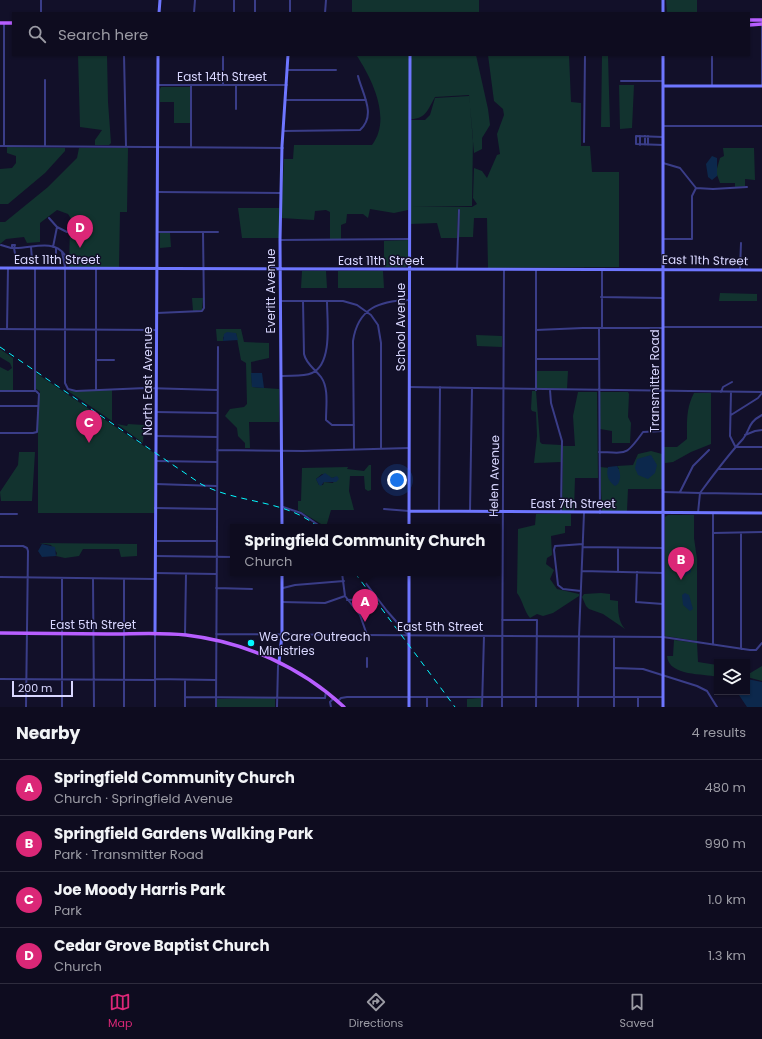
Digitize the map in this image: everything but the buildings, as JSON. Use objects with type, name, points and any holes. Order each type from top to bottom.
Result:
[{"type":"main road","points":[[750,20],[762,20]]},
{"type":"main road","points":[[750,24],[762,24]]},
{"type":"main road","name":"East 5th Street","points":[[0,633],[155,634],[185,635],[216,640],[248,649],[279,662],[326,691],[344,707]]},
{"type":"street","points":[[41,0],[41,12]]},
{"type":"street","points":[[159,12],[160,0]]},
{"type":"street","points":[[194,12],[195,0]]},
{"type":"street","points":[[234,0],[234,12]]},
{"type":"street","points":[[255,0],[255,12]]},
{"type":"street","points":[[290,0],[290,12]]},
{"type":"street","points":[[325,12],[326,0]]},
{"type":"street","points":[[663,0],[663,12]]},
{"type":"street","points":[[663,86],[762,86],[762,20]]},
{"type":"street","points":[[2,23],[4,146]]},
{"type":"street","points":[[124,56],[126,146]]},
{"type":"street","name":"North East Avenue","points":[[155,707],[158,56]]},
{"type":"street","points":[[223,56],[223,85]]},
{"type":"street","name":"Everitt Avenue","points":[[282,524],[279,301],[281,193],[288,56]]},
{"type":"street","name":"School Avenue","points":[[409,524],[410,56]]},
{"type":"street","points":[[584,142],[585,56]]},
{"type":"street","name":"Transmitter Road","points":[[663,56],[663,707]]},
{"type":"street","points":[[712,56],[712,86]]},
{"type":"street","points":[[287,70],[336,70]]},
{"type":"street","points":[[284,131],[360,130],[367,117],[366,100],[358,76]]},
{"type":"street","points":[[45,80],[45,146]]},
{"type":"street","points":[[621,81],[663,80]]},
{"type":"street","name":"East 14th Street","points":[[158,85],[287,85]]},
{"type":"street","points":[[236,85],[236,109]]},
{"type":"street","points":[[191,86],[191,147]]},
{"type":"street","points":[[286,100],[366,100]]},
{"type":"street","points":[[663,126],[762,126]]},
{"type":"street","points":[[749,130],[750,126]]},
{"type":"street","points":[[663,137],[636,136],[636,144],[663,145]]},
{"type":"street","points":[[644,145],[645,136]]},
{"type":"street","points":[[648,136],[648,145]]},
{"type":"street","points":[[0,146],[283,147]]},
{"type":"street","points":[[663,163],[680,168],[696,188],[747,188]]},
{"type":"street","points":[[663,239],[692,239],[692,196],[696,188]]},
{"type":"street","points":[[158,192],[281,193]]},
{"type":"street","points":[[457,269],[459,210]]},
{"type":"street","points":[[49,218],[57,227],[67,232]]},
{"type":"street","points":[[56,256],[54,248],[57,227]]},
{"type":"street","points":[[157,232],[218,232]]},
{"type":"street","points":[[157,312],[199,313],[204,308],[203,232]]},
{"type":"street","points":[[280,240],[409,239]]},
{"type":"street","points":[[740,270],[741,243]]},
{"type":"street","points":[[1,245],[13,248],[45,245],[61,250],[65,254],[66,387],[71,390],[217,390]]},
{"type":"street","points":[[31,246],[32,259]]},
{"type":"street","points":[[13,248],[16,259]]},
{"type":"street","name":"East 11th Street","points":[[0,268],[280,270],[602,268],[762,270]]},
{"type":"street","points":[[7,329],[8,268]]},
{"type":"street","points":[[34,391],[35,268]]},
{"type":"street","points":[[96,268],[96,389]]},
{"type":"street","points":[[600,513],[598,359],[602,268]]},
{"type":"street","name":"Helen Avenue","points":[[502,707],[504,269]]},
{"type":"street","points":[[536,269],[536,390]]},
{"type":"street","points":[[601,297],[663,298]]},
{"type":"street","points":[[354,449],[354,341],[359,322],[367,312],[386,302],[409,300]]},
{"type":"street","points":[[279,301],[350,302],[367,312],[378,325],[381,343],[381,449]]},
{"type":"street","points":[[303,301],[304,354],[306,360],[316,371],[326,386],[326,420],[332,425],[354,425]]},
{"type":"street","points":[[280,376],[305,375],[316,371],[322,364],[326,354],[327,301]]},
{"type":"street","points":[[536,330],[663,327],[762,327]]},
{"type":"street","points":[[0,329],[156,330]]},
{"type":"street","points":[[216,707],[218,347]]},
{"type":"street","points":[[536,359],[598,359]]},
{"type":"street","points":[[96,360],[114,360]]},
{"type":"street","points":[[720,392],[723,387],[732,382]]},
{"type":"street","points":[[409,387],[504,390],[762,392]]},
{"type":"street","points":[[439,512],[440,388]]},
{"type":"street","points":[[470,512],[472,388]]},
{"type":"street","points":[[550,390],[551,403],[562,441],[561,512]]},
{"type":"street","points":[[0,391],[34,391],[39,393],[37,432],[0,433]]},
{"type":"street","points":[[731,392],[730,436],[735,446]]},
{"type":"street","points":[[730,415],[758,398],[762,392]]},
{"type":"street","points":[[0,406],[38,406]]},
{"type":"street","points":[[156,412],[217,413]]},
{"type":"street","points":[[698,513],[700,493],[745,434],[750,425],[762,415]]},
{"type":"street","points":[[745,434],[754,430],[762,430]]},
{"type":"street","points":[[599,452],[626,452],[630,450],[643,432],[663,431]]},
{"type":"street","points":[[156,436],[217,437]]},
{"type":"street","points":[[735,446],[762,447]]},
{"type":"street","points":[[217,450],[280,451],[409,448]]},
{"type":"street","points":[[680,492],[694,466],[709,450]]},
{"type":"street","points":[[156,461],[217,462]]},
{"type":"street","points":[[718,469],[762,469]]},
{"type":"street","points":[[156,484],[217,486]]},
{"type":"street","points":[[663,492],[762,494]]},
{"type":"street","points":[[281,506],[301,513],[317,524]]},
{"type":"street","points":[[156,508],[217,509]]},
{"type":"street","name":"East 7th Street","points":[[384,509],[439,512],[762,513]]},
{"type":"street","points":[[578,707],[584,513]]},
{"type":"street","points":[[712,645],[713,513]]},
{"type":"street","points":[[0,514],[17,514]]},
{"type":"street","points":[[741,532],[741,649]]},
{"type":"street","points":[[713,533],[762,532]]},
{"type":"street","points":[[155,541],[217,541]]},
{"type":"street","points":[[581,591],[563,589],[558,585],[555,546],[583,544]]},
{"type":"street","points":[[0,546],[23,546],[27,548],[26,707]]},
{"type":"street","points":[[583,547],[663,548]]},
{"type":"street","points":[[618,548],[618,572]]},
{"type":"street","points":[[155,556],[230,557]]},
{"type":"street","points":[[582,572],[663,573]]},
{"type":"street","points":[[637,572],[636,602],[663,604]]},
{"type":"street","points":[[155,573],[217,574]]},
{"type":"street","points":[[185,635],[186,574]]},
{"type":"street","points":[[277,707],[278,666],[282,635],[282,576]]},
{"type":"street","points":[[343,576],[345,596],[360,615],[367,636]]},
{"type":"street","points":[[360,576],[387,611],[409,636]]},
{"type":"street","points":[[409,576],[409,707]]},
{"type":"street","points":[[0,577],[155,579]]},
{"type":"street","points":[[62,579],[62,707]]},
{"type":"street","points":[[93,579],[94,707]]},
{"type":"street","points":[[124,579],[124,707]]},
{"type":"street","points":[[282,588],[295,585],[344,581]]},
{"type":"street","points":[[216,588],[252,589]]},
{"type":"street","points":[[282,602],[325,602],[345,596]]},
{"type":"street","points":[[347,600],[370,599]]},
{"type":"street","points":[[502,620],[536,620],[536,707]]},
{"type":"street","name":"East 5th Street","points":[[216,634],[663,637],[756,650],[762,643]]},
{"type":"street","points":[[482,707],[484,636]]},
{"type":"street","points":[[614,637],[614,707]]},
{"type":"street","points":[[367,658],[367,667]]},
{"type":"street","points":[[615,668],[639,668],[704,689],[713,698],[717,707]]},
{"type":"street","points":[[0,679],[216,680]]},
{"type":"street","points":[[185,680],[185,707]]},
{"type":"street","points":[[326,691],[326,698]]},
{"type":"street","points":[[185,697],[326,698],[330,702],[330,707]]},
{"type":"street","points":[[330,702],[347,697],[663,697]]},
{"type":"street","points":[[638,697],[638,707]]},
{"type":"street","points":[[427,698],[427,707]]},
{"type":"green space","points":[[352,0],[479,0],[479,12],[352,12]]},
{"type":"green space","points":[[666,0],[697,0],[697,12],[667,12]]},
{"type":"green space","points":[[78,56],[107,56],[111,143],[109,145],[95,145],[95,140],[102,130],[80,127]]},
{"type":"green space","points":[[357,56],[409,56],[408,210],[394,213],[370,209],[368,218],[363,214],[347,214],[346,223],[341,225],[341,239],[330,239],[330,212],[326,210],[315,211],[314,220],[281,218],[284,159],[293,159],[294,145],[372,145],[378,135],[380,111],[374,87]]},
{"type":"green space","points":[[411,56],[476,56],[490,125],[482,138],[482,149],[474,153],[469,95],[435,97],[423,115],[416,119],[411,119]]},
{"type":"green space","points":[[488,56],[569,56],[571,102],[581,103],[581,146],[590,146],[592,172],[619,172],[619,267],[488,268],[487,218],[474,218],[473,237],[458,237],[460,209],[458,209],[457,238],[441,238],[437,223],[410,224],[411,206],[472,207],[477,204],[473,198],[474,168],[482,171],[487,178],[497,155],[500,154],[497,134],[504,115],[503,109],[494,101]]},
{"type":"green space","points":[[602,56],[608,56],[610,127],[601,127]]},
{"type":"green space","points":[[619,85],[634,85],[632,128],[620,129]]},
{"type":"green space","points":[[161,87],[190,87],[190,123],[174,123],[174,102],[160,102]]},
{"type":"green space","points":[[469,96],[473,138],[472,206],[411,206],[411,120],[425,120],[430,115],[435,98]]},
{"type":"green space","points":[[7,147],[65,148],[65,151],[45,173],[8,204],[0,204],[0,169],[12,168],[16,163],[16,156],[7,153]]},
{"type":"green space","points":[[79,148],[128,148],[127,212],[120,212],[119,267],[69,267],[70,227],[72,220],[68,214],[57,210],[40,223],[40,242],[27,243],[24,237],[6,239],[0,244],[0,222],[5,222],[48,187],[77,158]]},
{"type":"green space","points":[[723,148],[754,148],[755,180],[745,179],[745,186],[735,187],[735,183],[720,183],[716,172],[720,158],[724,156]]},
{"type":"green space","points":[[238,208],[279,208],[279,238],[242,238]]},
{"type":"green space","points":[[160,233],[170,233],[171,247],[160,248]]},
{"type":"green space","points":[[408,240],[408,265],[405,267],[384,267],[384,241]]},
{"type":"green space","points":[[302,271],[326,271],[327,288],[301,288]]},
{"type":"green space","points":[[338,271],[383,271],[384,288],[338,288]]},
{"type":"green space","points":[[720,293],[757,294],[757,301],[719,301]]},
{"type":"green space","points":[[192,298],[203,298],[202,310],[193,311]]},
{"type":"green space","points":[[216,329],[241,329],[244,342],[269,343],[269,358],[251,362],[252,387],[279,389],[279,422],[249,422],[250,448],[245,448],[245,443],[238,436],[237,428],[225,416],[230,409],[244,407],[247,404],[246,363],[241,360],[236,333],[223,337],[223,341],[217,341]]},
{"type":"green space","points":[[476,335],[502,336],[502,347],[477,346]]},
{"type":"green space","points":[[0,349],[13,358],[13,390],[0,390],[0,367],[8,371],[12,368],[10,363],[0,357]]},
{"type":"green space","points":[[537,371],[568,371],[567,389],[537,389]]},
{"type":"green space","points":[[36,373],[154,453],[154,513],[38,513],[38,414],[40,391],[36,389]]},
{"type":"green space","points":[[112,390],[112,421],[68,391]]},
{"type":"green space","points":[[532,391],[536,391],[540,442],[542,444],[561,445],[561,462],[534,463],[537,436],[536,412],[532,411],[531,409]]},
{"type":"green space","points":[[578,392],[597,392],[598,478],[575,478],[574,511],[562,511],[563,446],[575,446],[573,416]]},
{"type":"green space","points":[[599,392],[628,392],[628,417],[631,423],[630,443],[612,443],[612,431],[600,429]]},
{"type":"green space","points":[[694,393],[711,393],[711,444],[691,452],[673,462],[665,463],[664,447],[677,447],[687,439],[688,410]]},
{"type":"green space","points":[[117,424],[127,426],[128,424],[144,425],[143,443]]},
{"type":"green space","points":[[651,451],[662,454],[662,489],[628,489],[627,511],[602,511],[600,467],[619,469],[617,466],[633,465],[638,454]]},
{"type":"green space","points":[[19,452],[35,452],[32,501],[1,501],[0,492],[18,465]]},
{"type":"green space","points":[[369,465],[371,465],[371,490],[368,491],[365,489],[364,476],[350,476],[349,491],[354,510],[331,510],[327,524],[321,524],[298,510],[298,501],[301,501],[302,468],[348,467],[347,469],[364,471]],"holes":[[[322,474],[332,478],[336,477],[333,483],[324,482],[323,485],[319,485],[316,479]]]},
{"type":"green space","points":[[536,514],[571,514],[571,526],[565,526],[565,533],[551,536],[552,555],[547,558],[546,564],[554,570],[550,579],[557,589],[579,594],[579,596],[553,613],[543,616],[537,614],[530,618],[517,593],[518,529],[535,525]]},
{"type":"green space","points":[[668,515],[694,515],[694,538],[697,559],[697,641],[665,636],[665,517]]},
{"type":"green space","points":[[39,543],[137,544],[137,556],[121,557],[119,549],[83,549],[79,556],[65,558],[56,556],[57,553],[51,545]]},
{"type":"green space","points":[[584,594],[610,594],[610,600],[618,601],[618,612],[625,629],[603,614],[589,609],[586,606],[582,597]]},
{"type":"green space","points":[[674,640],[697,643],[698,662],[714,665],[714,676],[688,673],[674,668],[669,663],[667,656],[673,656]]},
{"type":"green space","points":[[762,666],[762,681],[750,678],[750,673]]},
{"type":"green space","points":[[275,698],[275,707],[217,707],[217,699]]},
{"type":"green space","points":[[481,698],[481,707],[467,707],[467,699]]},
{"type":"water","points":[[712,156],[717,158],[717,176],[712,180],[708,177],[706,164]]},
{"type":"water","points":[[227,332],[236,333],[238,340],[223,341],[224,334]]},
{"type":"water","points":[[251,373],[262,373],[264,388],[252,387]]},
{"type":"water","points":[[651,455],[657,465],[655,473],[648,479],[638,475],[635,468],[637,459]]},
{"type":"water","points":[[617,466],[620,473],[620,478],[618,484],[615,486],[609,480],[607,470],[608,467]]},
{"type":"water","points":[[325,473],[332,478],[337,476],[339,479],[336,482],[324,482],[321,486],[316,479]]},
{"type":"water","points":[[42,544],[55,547],[56,556],[42,557],[38,551]]},
{"type":"water","points":[[687,555],[690,558],[691,572],[685,576],[681,575],[679,563],[682,556]]},
{"type":"water","points":[[685,593],[689,595],[693,609],[690,611],[683,605],[682,595]]},
{"type":"water","points":[[750,680],[762,682],[762,707],[747,707],[739,695],[750,695]]},
{"type":"railway","points":[[0,347],[201,484],[230,495],[291,511],[314,524]]},
{"type":"railway","points":[[357,576],[455,707]]},
{"type":"place","name":"Cedar Grove Baptist Church","points":[[80,248]]},
{"type":"place","name":"Joe Moody Harris Park","points":[[89,443]]},
{"type":"place","name":"Springfield Gardens Walking Park","points":[[681,580]]},
{"type":"place","name":"Springfield Community Church","points":[[365,622]]},
{"type":"place","name":"We Care Outreach Ministries","points":[[251,643]]}]
